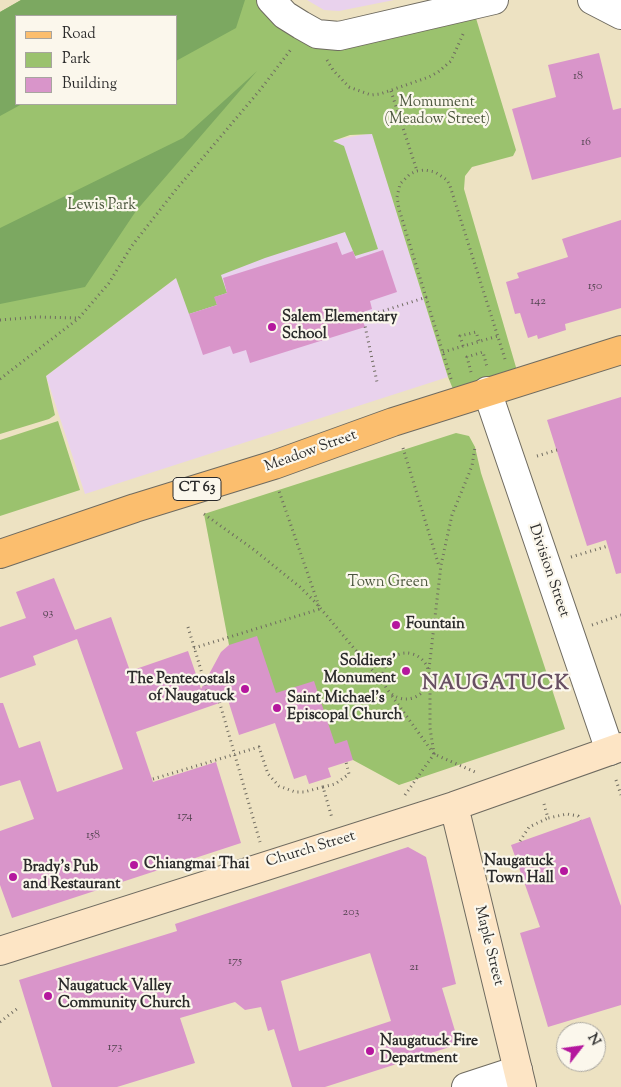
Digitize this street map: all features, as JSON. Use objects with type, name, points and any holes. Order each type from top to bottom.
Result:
[{"type":"main road","name":"Meadow Street","points":[[0,554],[135,508],[274,465],[393,422],[621,350]]},
{"type":"street","points":[[271,0],[285,15],[309,29],[339,36],[494,0]]},
{"type":"street","points":[[592,0],[621,15]]},
{"type":"street","name":"Division Street","points":[[487,392],[615,749]]},
{"type":"street","name":"Church Street","points":[[0,950],[454,806],[615,749]]},
{"type":"street","name":"Maple Street","points":[[454,806],[520,1079]]},
{"type":"street","points":[[466,1087],[520,1079]]},
{"type":"path","points":[[0,379],[79,318],[109,283],[131,247],[174,192],[309,29],[333,70],[349,87],[371,95],[391,91],[429,77],[451,61],[459,48],[464,32],[465,7]]},
{"type":"path","points":[[391,91],[417,171]]},
{"type":"path","points":[[452,380],[397,197],[400,184],[410,174],[417,171],[435,172],[447,180],[450,186],[506,362]]},
{"type":"path","points":[[364,317],[427,297]]},
{"type":"path","points":[[362,312],[377,382]]},
{"type":"path","points":[[0,320],[37,317],[79,318]]},
{"type":"path","points":[[463,346],[460,336],[476,332],[479,341]]},
{"type":"path","points":[[443,352],[498,336]]},
{"type":"path","points":[[404,796],[434,754],[430,728],[429,670],[440,569],[452,515],[472,466],[475,447]]},
{"type":"path","points":[[403,448],[440,569]]},
{"type":"path","points":[[537,456],[556,450]]},
{"type":"path","points":[[278,488],[320,609]]},
{"type":"path","points":[[201,512],[253,549],[300,587],[384,684],[434,754],[476,772]]},
{"type":"path","points":[[570,557],[608,546]]},
{"type":"path","points":[[194,648],[320,609]]},
{"type":"path","points":[[592,625],[621,615]]},
{"type":"path","points":[[188,627],[210,700],[218,697],[261,842]]},
{"type":"path","points":[[384,684],[383,677],[387,662],[399,653],[406,652],[421,657],[429,670]]},
{"type":"path","points":[[389,691],[394,696],[409,699],[422,693],[430,680]]},
{"type":"path","points":[[153,779],[259,747],[270,778],[286,790],[304,792],[335,784],[349,774],[346,762]]},
{"type":"path","points":[[616,780],[621,795]]},
{"type":"path","points":[[323,788],[332,819]]},
{"type":"path","points":[[544,804],[548,818]]},
{"type":"path","points":[[520,841],[528,827],[548,818],[567,814],[578,816],[581,820]]},
{"type":"path","points":[[0,1022],[18,1008]]},
{"type":"shaded area","points":[[307,0],[394,0],[339,11],[324,10]]},
{"type":"shaded area","name":"Salem Elementary School","points":[[372,133],[448,377],[85,494],[46,376],[184,272],[288,157],[339,139]]},
{"type":"green space","name":"Lewis Park","points":[[21,0],[258,0],[260,5],[288,28],[475,15],[516,150],[513,156],[472,167],[465,176],[464,189],[520,381],[458,401],[448,377],[372,134],[350,135],[333,141],[344,146],[378,249],[355,256],[345,232],[265,258],[221,275],[227,293],[215,297],[217,305],[189,314],[176,278],[46,376],[55,415],[49,419],[0,434],[0,12]]},
{"type":"green space","points":[[21,0],[245,0],[236,28],[178,60],[178,15],[15,15],[15,105],[20,105],[0,116],[0,12]]},
{"type":"green space","points":[[257,71],[136,211],[85,287],[0,304],[0,228],[183,138]]},
{"type":"green space","points":[[58,421],[80,490],[0,516],[0,440]]},
{"type":"green space","name":"Town Green","points":[[456,433],[469,436],[475,447],[481,473],[565,729],[399,785],[353,760],[274,694],[229,645],[204,514]]},
{"type":"building","points":[[599,53],[613,110],[621,108],[621,157],[532,180],[512,109],[556,97],[548,65]]},
{"type":"building","points":[[621,220],[621,308],[565,324],[566,330],[538,339],[537,335],[528,338],[520,313],[515,314],[506,282],[519,278],[517,273],[568,257],[562,239]]},
{"type":"building","points":[[337,242],[342,255],[353,251],[356,259],[383,250],[397,292],[370,301],[372,309],[360,313],[365,327],[250,363],[246,350],[233,354],[230,346],[203,355],[189,314],[217,305],[214,297],[227,293],[223,278]]},
{"type":"building","points":[[621,397],[621,573],[616,574],[606,540],[587,546],[547,420]]},
{"type":"building","points":[[54,578],[75,630],[111,617],[130,671],[188,651],[201,689],[221,652],[229,645],[257,636],[276,693],[314,681],[335,744],[347,740],[353,760],[328,768],[331,777],[309,784],[306,775],[294,779],[275,723],[239,735],[228,700],[136,732],[153,782],[216,762],[241,843],[12,918],[0,885],[0,831],[34,819],[20,780],[0,786],[0,703],[3,703],[19,748],[40,741],[57,792],[123,769],[77,639],[33,656],[36,665],[0,678],[0,627],[26,618],[16,592]]},
{"type":"building","points":[[590,817],[621,906],[621,1005],[565,1022],[556,1022],[556,1025],[548,1027],[520,933],[540,927],[511,845]]},
{"type":"building","points":[[408,847],[426,857],[456,984],[442,988],[459,1044],[325,1087],[292,1087],[274,1029],[268,1031],[261,1007],[245,1010],[235,1002],[180,1018],[195,1063],[117,1087],[52,1087],[19,980],[177,931],[175,924]],"holes":[[[370,953],[391,1021],[299,1051],[281,981]]]},
{"type":"place","name":"Salem Elementary School","points":[[272,327]]},
{"type":"place","name":"Fountain","points":[[396,625]]},
{"type":"place","name":"Soldiers' Monument","points":[[406,671]]},
{"type":"place","name":"The Pentecostals of Naugatuck","points":[[245,689]]},
{"type":"place","name":"Saint Michael's Episcopal Church","points":[[277,708]]},
{"type":"place","name":"Chiangmai Thai","points":[[134,865]]},
{"type":"place","name":"Naugatuck Town Hall","points":[[564,871]]},
{"type":"place","name":"Brady's Pub and Restaurant","points":[[13,877]]},
{"type":"place","name":"Naugatuck Valley Community Church","points":[[48,996]]},
{"type":"place","name":"Naugatuck Fire Department","points":[[370,1051]]},
{"type":"district","name":"NAUGATUCK","points":[[496,686]]},
{"type":"park label","name":"Momument (Meadow Street)","points":[[437,112]]}]
